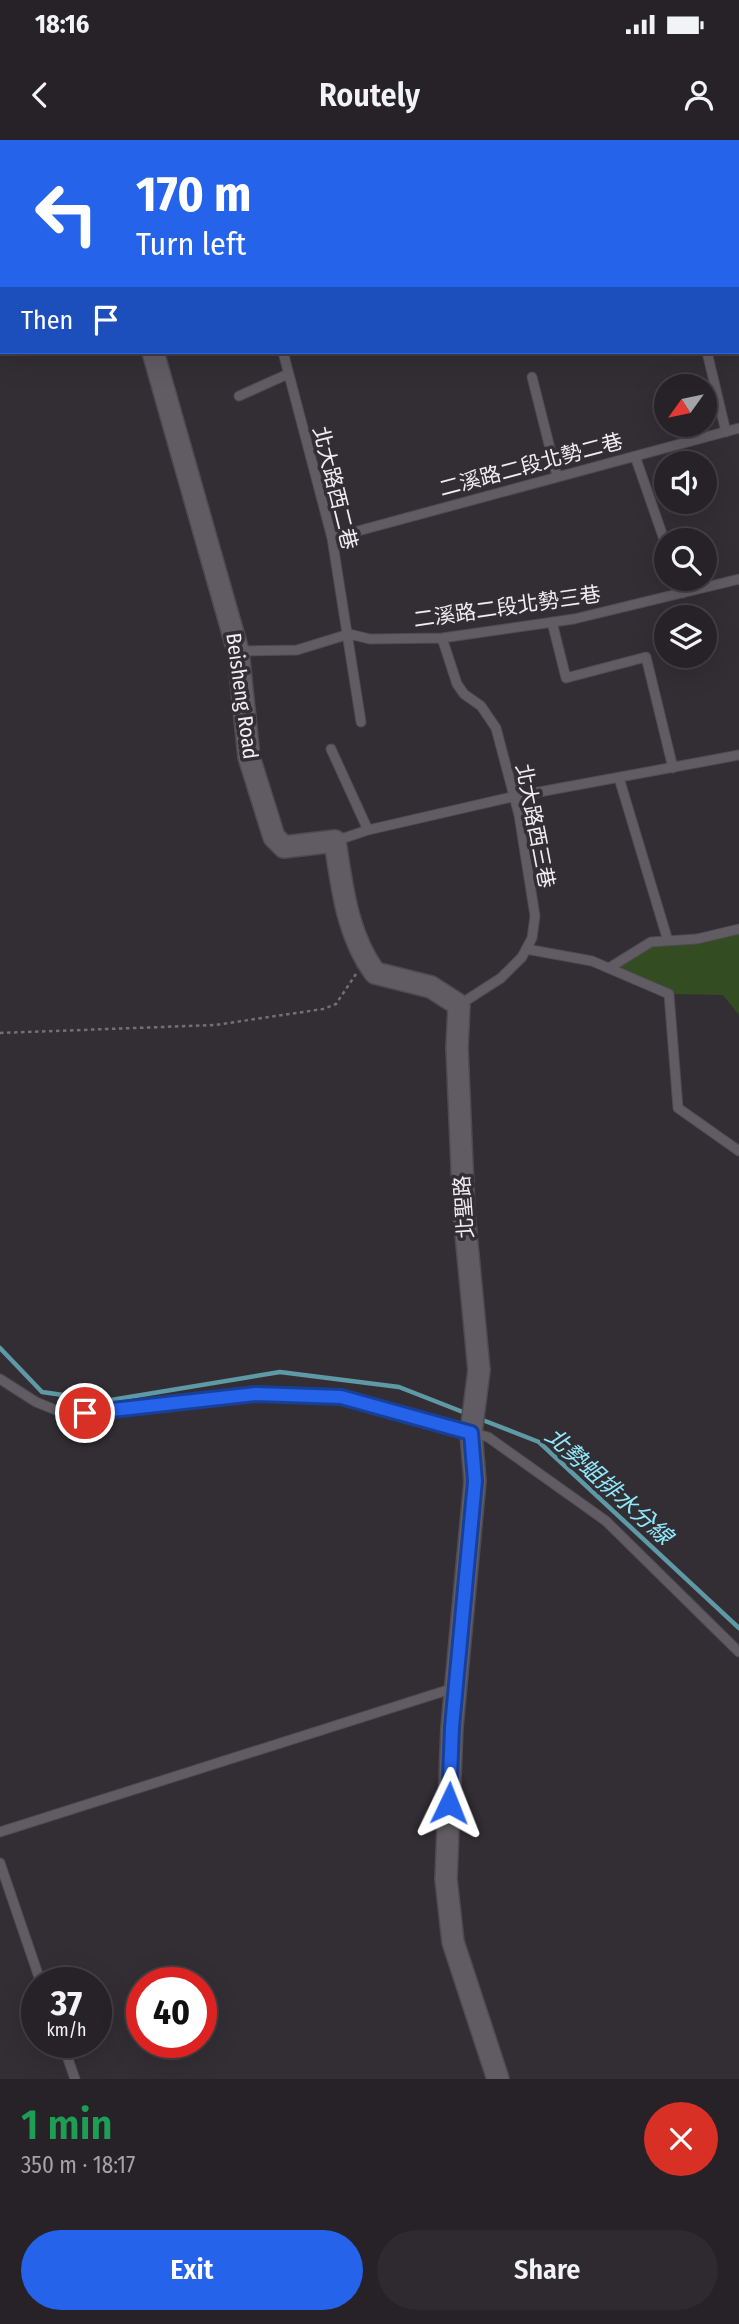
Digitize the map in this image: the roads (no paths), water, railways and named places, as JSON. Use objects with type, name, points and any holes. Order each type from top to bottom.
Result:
[{"type":"street","name":"Beisheng Road","points":[[154,354],[238,651],[249,757],[274,837],[284,847],[335,841]]},
{"type":"street","points":[[335,841],[345,906],[365,959],[375,973],[431,987],[459,1005]]},
{"type":"street","name":"北聖路","points":[[459,1005],[457,1048],[464,1213],[479,1370],[472,1422],[475,1481],[456,1688],[446,1879],[453,1942],[498,2079]]},
{"type":"lane","name":"北大路西二巷","points":[[284,354],[332,538],[361,722]]},
{"type":"lane","points":[[708,354],[726,432]]},
{"type":"lane","points":[[239,396],[289,374]]},
{"type":"lane","points":[[532,377],[557,476]]},
{"type":"lane","name":"二溪路二段北勢二巷","points":[[332,538],[739,428]]},
{"type":"lane","points":[[635,456],[660,528]]},
{"type":"lane","name":"二溪路二段北勢三巷","points":[[238,651],[297,650],[349,634],[370,639],[442,638],[552,622],[739,579]]},
{"type":"lane","points":[[552,622],[566,678],[646,657],[673,768]]},
{"type":"lane","name":"北大路西三巷","points":[[442,638],[457,684],[464,694],[481,706],[496,728],[512,797],[519,815],[535,916],[526,949],[501,978],[459,1005]]},
{"type":"lane","points":[[331,749],[368,830]]},
{"type":"lane","points":[[335,841],[368,830],[512,797],[739,755]]},
{"type":"lane","points":[[619,778],[668,941]]},
{"type":"lane","points":[[609,968],[651,942],[697,939],[739,929]]},
{"type":"lane","points":[[526,949],[592,961],[669,994],[678,1108],[739,1151]]},
{"type":"lane","points":[[1,1381],[36,1402],[63,1413],[107,1413],[256,1394],[341,1397],[472,1422],[488,1437],[606,1521],[739,1652]]},
{"type":"lane","points":[[0,1832],[456,1688]]},
{"type":"lane","points":[[0,1863],[36,1967]]},
{"type":"lane","points":[[68,2058],[75,2079]]},
{"type":"waterway","name":"北勢蛆排水分線","points":[[0,1348],[42,1392],[105,1401],[280,1372],[399,1387],[468,1414]]},
{"type":"waterway","name":"北勢蛆排水分線","points":[[480,1419],[539,1442],[739,1628]]}]
